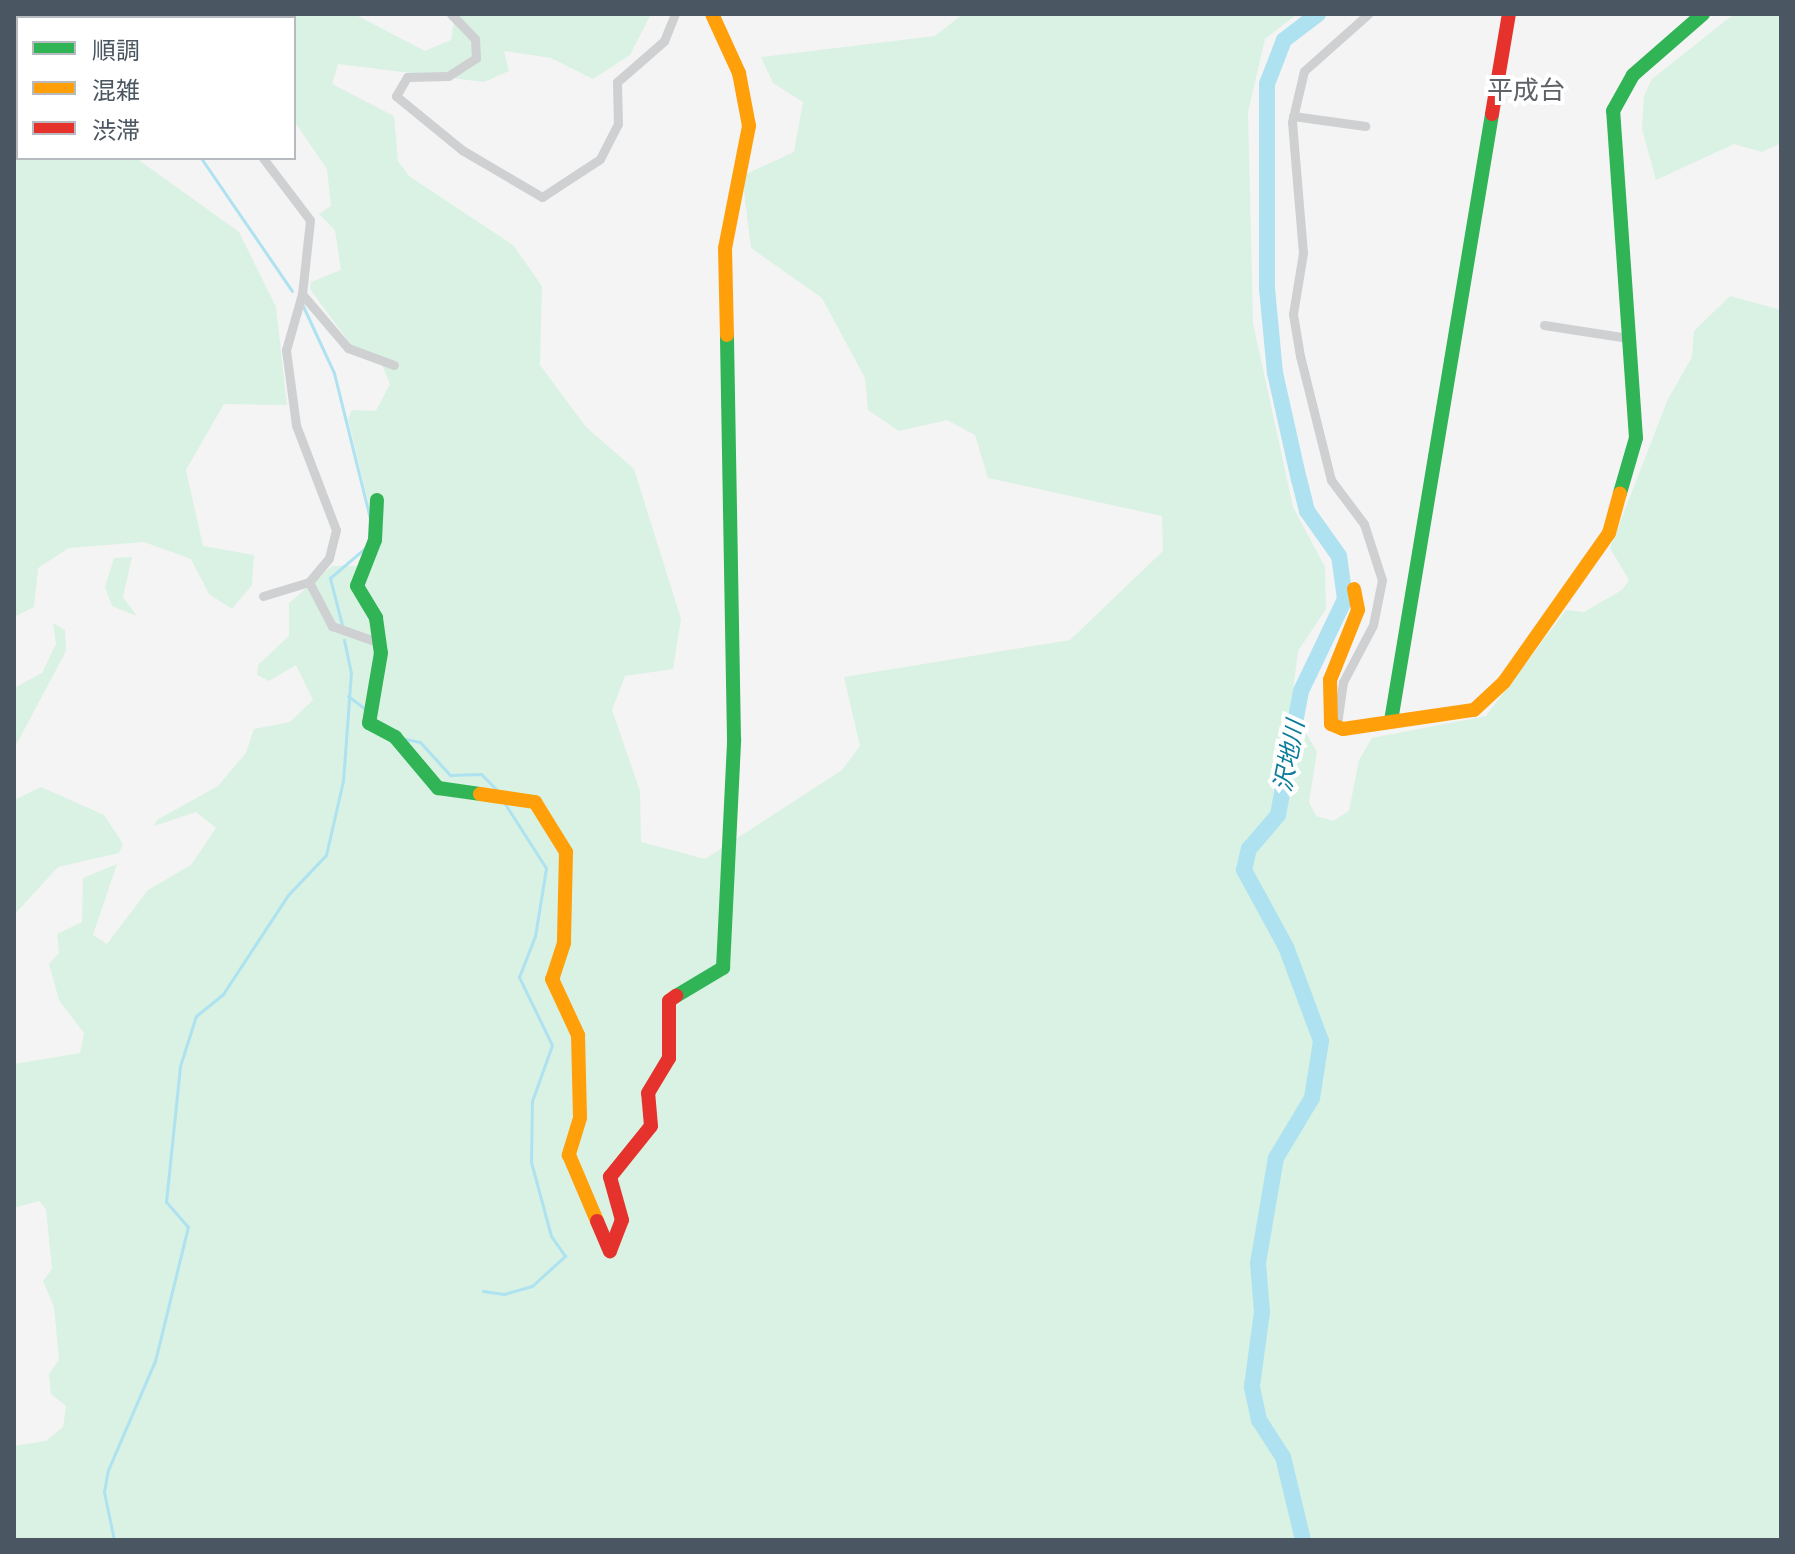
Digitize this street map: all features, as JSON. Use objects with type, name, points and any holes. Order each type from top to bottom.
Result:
[{"type":"street","points":[[451,14],[475,39],[476,58],[448,76],[407,77],[396,96],[462,150],[542,197],[600,159],[618,124],[617,82],[664,41],[675,14]]},
{"type":"street","points":[[377,500],[375,540],[357,586],[376,618],[380,643],[380,682],[369,723],[395,737],[434,785],[535,802],[562,840],[569,875],[564,943],[552,979],[578,1035],[580,1118],[569,1155],[610,1251],[622,1209],[610,1177],[651,1126],[648,1093],[669,1058],[669,1001],[723,968],[734,739],[725,248],[749,126],[739,73],[712,14]]},
{"type":"street","points":[[1337,727],[1343,682],[1373,625],[1382,580],[1364,524],[1331,480],[1300,356],[1293,314],[1303,253],[1293,116],[1304,71],[1368,14]]},
{"type":"street","points":[[1391,721],[1509,14]]},
{"type":"street","points":[[1337,727],[1474,710],[1490,701],[1609,533],[1635,453],[1613,111],[1633,75],[1703,14]]},
{"type":"street","points":[[1293,116],[1365,126]]},
{"type":"street","points":[[263,596],[309,582],[329,558],[336,530],[296,425],[285,338],[302,294],[310,220],[265,160]]},
{"type":"street","points":[[302,294],[348,348],[394,365]]},
{"type":"street","points":[[1544,325],[1628,338]]},
{"type":"street","points":[[309,582],[332,626],[380,643]]},
{"type":"street","points":[[1337,727],[1329,718],[1330,680],[1358,610],[1354,589]]},
{"type":"green space","points":[[14,14],[53,16],[16,16],[16,160],[139,160],[239,232],[276,307],[287,405],[224,404],[186,470],[203,546],[254,555],[252,585],[232,609],[209,594],[191,559],[144,542],[69,548],[38,568],[34,607],[14,617]]},
{"type":"green space","points":[[167,14],[354,14],[425,51],[451,40],[455,14],[651,14],[630,55],[593,79],[551,58],[504,51],[509,71],[484,82],[338,64],[332,84],[394,116],[398,161],[409,176],[513,245],[542,286],[540,365],[586,427],[634,469],[681,619],[673,669],[625,676],[612,710],[640,791],[641,842],[705,859],[842,770],[860,746],[844,677],[1070,640],[1163,551],[1162,516],[988,478],[975,435],[947,420],[899,431],[868,410],[865,378],[822,298],[751,248],[742,176],[794,152],[803,102],[773,83],[761,57],[935,36],[963,14],[1297,14],[1265,39],[1248,112],[1253,323],[1293,507],[1325,567],[1326,609],[1298,651],[1291,707],[1317,752],[1309,802],[1316,816],[1333,821],[1349,811],[1359,760],[1372,738],[1486,716],[1566,610],[1584,612],[1622,590],[1629,580],[1610,548],[1668,399],[1692,357],[1694,331],[1730,296],[1781,310],[1781,1540],[14,1540],[14,1446],[46,1441],[63,1427],[66,1406],[51,1394],[49,1374],[59,1360],[54,1307],[43,1281],[52,1269],[46,1209],[39,1201],[14,1208],[14,1064],[80,1053],[84,1033],[59,1000],[49,964],[59,953],[57,934],[82,922],[83,878],[117,864],[93,935],[107,944],[148,890],[191,865],[216,828],[196,812],[154,826],[157,820],[218,786],[246,753],[254,729],[290,722],[313,700],[296,665],[269,681],[257,675],[258,665],[289,636],[289,603],[332,566],[365,566],[372,517],[348,419],[352,410],[376,411],[390,384],[378,355],[352,346],[310,289],[311,282],[341,270],[335,230],[319,214],[331,206],[327,169],[296,124],[296,16]]},
{"type":"green space","points":[[1734,14],[1781,14],[1781,143],[1762,152],[1734,144],[1656,180],[1642,129],[1644,96],[1652,79]]},
{"type":"green space","points":[[132,557],[123,597],[137,616],[112,606],[105,587],[114,558]]},
{"type":"green space","points":[[53,623],[65,630],[66,651],[14,749],[14,688],[42,673],[56,644]]},
{"type":"green space","points":[[41,787],[104,815],[123,844],[119,853],[58,867],[14,915],[14,800]]},
{"type":"waterway","name":"沢地川","points":[[1303,1540],[1283,1457],[1259,1420],[1252,1386],[1262,1312],[1258,1263],[1276,1158],[1312,1098],[1321,1041],[1286,947],[1244,870],[1249,849],[1278,815],[1301,691],[1345,599],[1339,556],[1307,511],[1299,480],[1275,373],[1267,289],[1267,84],[1284,40],[1318,14]]},
{"type":"waterway","points":[[202,160],[292,291]]},
{"type":"waterway","points":[[302,304],[334,373],[370,518]]},
{"type":"waterway","points":[[342,625],[330,578],[365,548]]},
{"type":"waterway","points":[[114,1540],[104,1492],[108,1470],[155,1361],[188,1227],[166,1202],[180,1066],[196,1016],[223,994],[288,895],[326,855],[343,781],[351,673],[344,640]]},
{"type":"waterway","points":[[348,696],[365,709]]},
{"type":"waterway","points":[[405,739],[420,742],[450,775],[481,774],[497,790]]},
{"type":"waterway","points":[[483,1291],[504,1294],[532,1286],[565,1256],[551,1236],[531,1162],[532,1101],[552,1045],[519,977],[535,936],[546,868],[505,804]]},
{"type":"traffic: fast","points":[[1620,493],[1636,438],[1613,111],[1633,75],[1703,14]]},
{"type":"traffic: fast","points":[[1391,721],[1492,114]]},
{"type":"traffic: fast","points":[[676,996],[723,968],[734,739],[727,335]]},
{"type":"traffic: fast","points":[[377,500],[375,540],[357,586],[376,618],[381,653],[369,723],[395,737],[438,788],[480,794]]},
{"type":"traffic: slow","points":[[712,14],[739,73],[749,126],[725,248],[727,335]]},
{"type":"traffic: slow","points":[[1354,589],[1358,610],[1330,680],[1331,724],[1343,729],[1474,710],[1504,682],[1609,533],[1620,493]]},
{"type":"traffic: slow","points":[[480,794],[535,802],[566,852],[564,943],[552,979],[578,1035],[580,1118],[569,1155],[597,1221]]},
{"type":"traffic: jam","points":[[1492,114],[1509,14]]},
{"type":"traffic: jam","points":[[597,1221],[610,1251],[622,1220],[610,1177],[651,1126],[648,1093],[669,1058],[669,1001],[676,996]]},
{"type":"district","name":"平成台","points":[[1526,90]]}]
